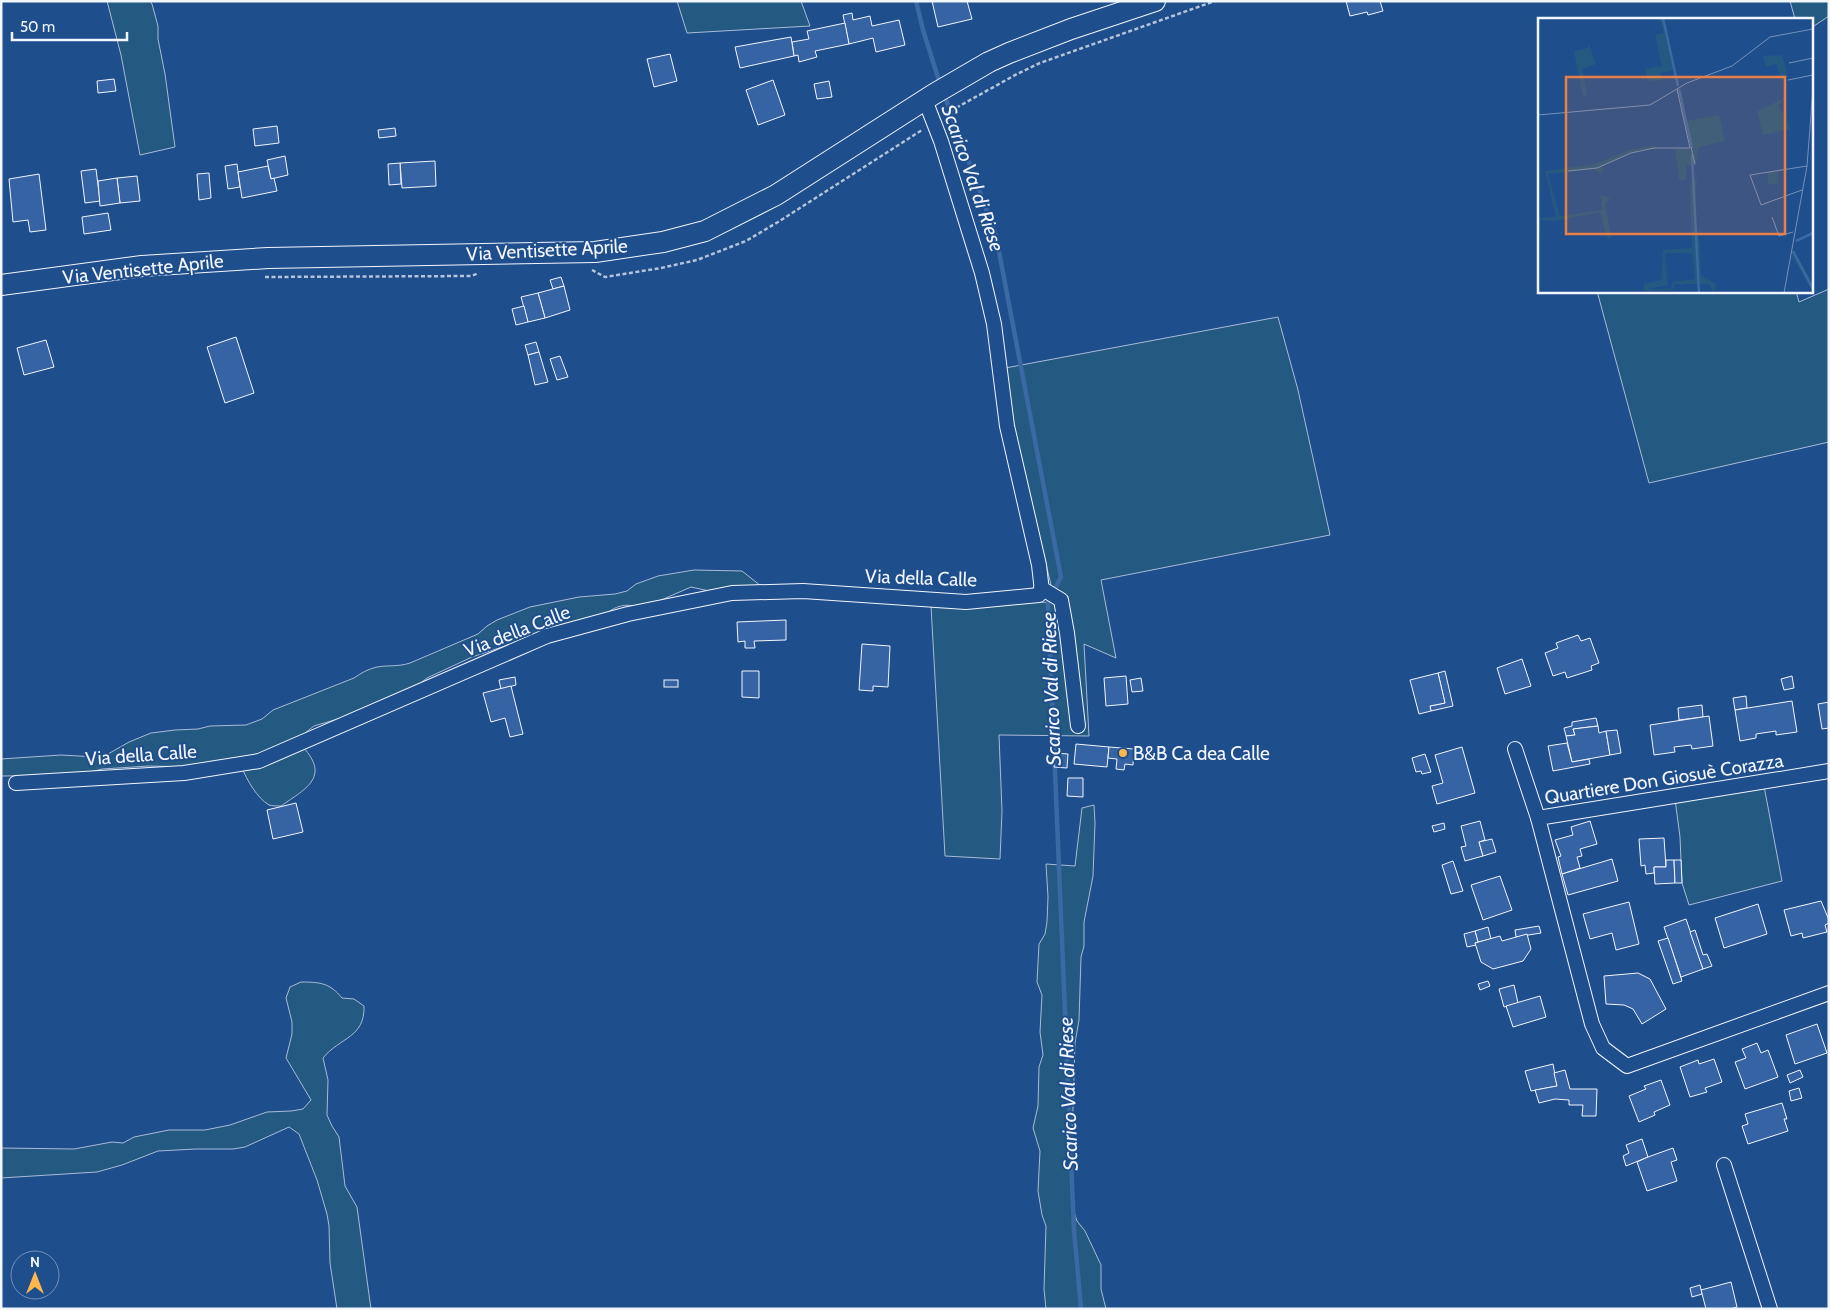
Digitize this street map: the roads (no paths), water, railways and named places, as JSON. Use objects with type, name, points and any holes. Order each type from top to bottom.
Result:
[{"type":"main road","name":"Via Ventisette Aprile","points":[[1,285],[142,266],[268,258],[595,252],[664,242],[705,231],[776,195],[968,73],[1009,53],[1071,29],[1155,1]]},
{"type":"street","points":[[936,93],[940,141],[982,273],[994,324],[1007,426],[1038,565],[1041,588],[1061,600],[1067,633],[1078,726]]},
{"type":"street","name":"Via della Calle","points":[[16,783],[184,773],[259,761],[547,636],[628,614],[732,593],[803,591],[966,602],[1039,595],[1041,588]]},
{"type":"street","points":[[1515,749],[1538,818]]},
{"type":"street","name":"Quartiere Don Giosuè Corazza","points":[[1829,771],[1538,818],[1592,1024],[1604,1048],[1628,1066],[1829,993]]},
{"type":"street","points":[[1724,1166],[1770,1309]]},
{"type":"waterway","name":"Scarico Val di Riese","points":[[916,1],[940,84]]},
{"type":"waterway","name":"Scarico Val di Riese","points":[[944,94],[996,236],[1061,577],[1048,602],[1074,1230],[1081,1309]]},
{"type":"place","name":"B&B Ca dea Calle","points":[[1123,753]]}]
